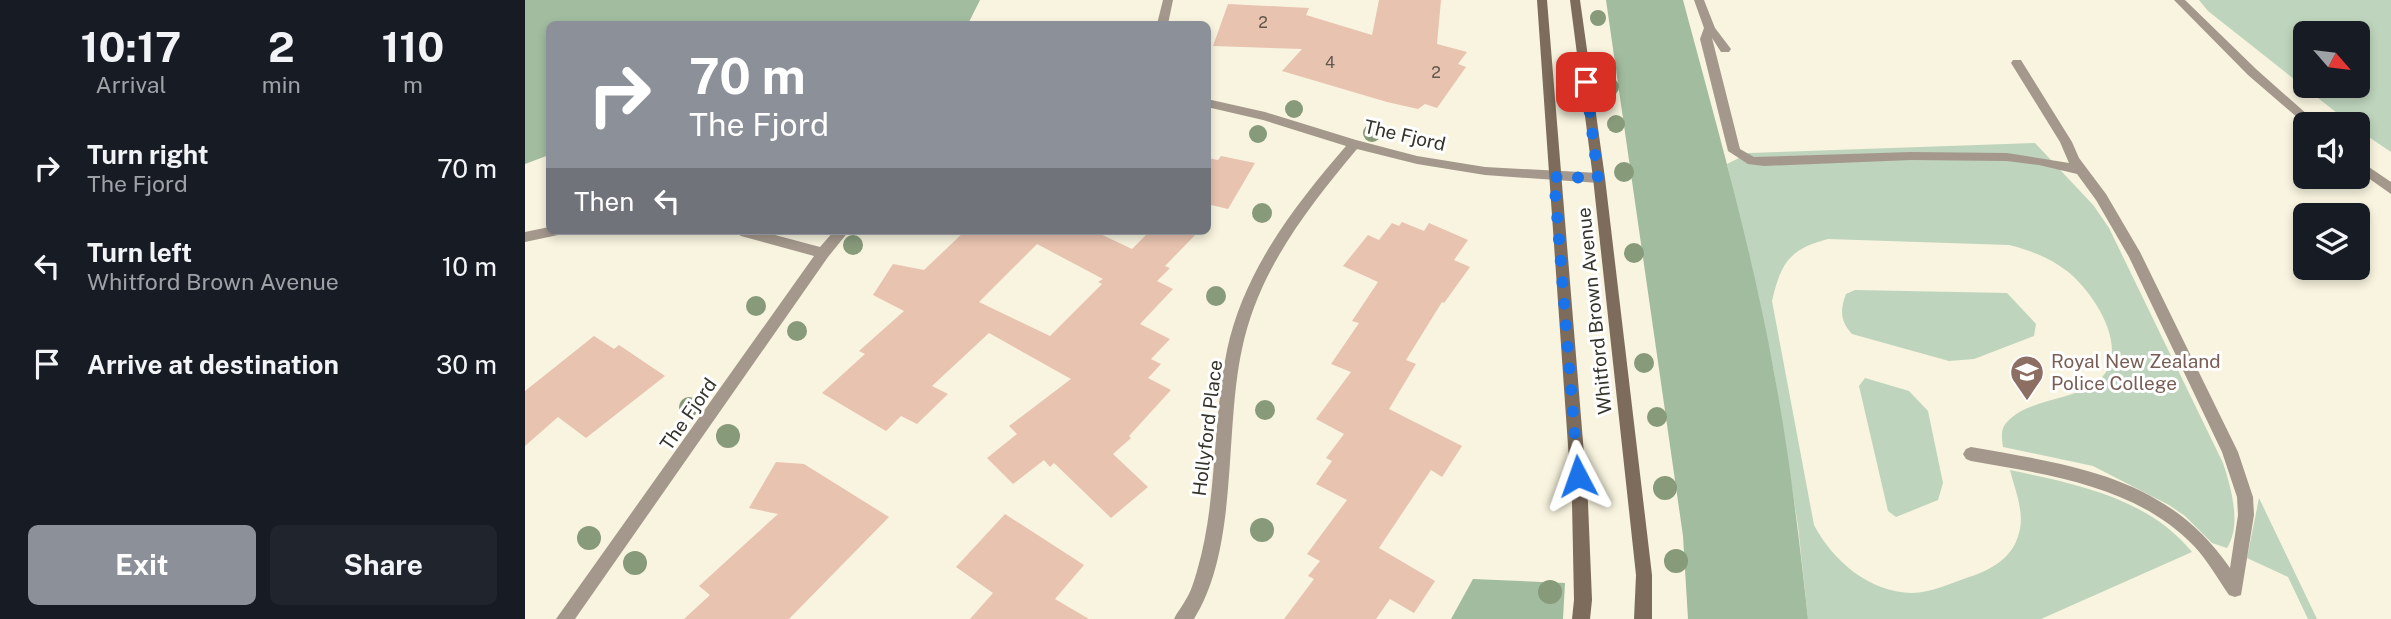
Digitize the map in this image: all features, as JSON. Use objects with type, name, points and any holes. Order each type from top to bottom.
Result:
[{"type":"main road","name":"Whitford Brown Avenue","points":[[1542,0],[1580,503],[1583,600],[1581,619]]},
{"type":"main road","name":"Whitford Brown Avenue","points":[[1575,0],[1644,575],[1643,619]]},
{"type":"street","points":[[1164,21],[1168,0]]},
{"type":"street","points":[[1699,0],[1710,28],[1725,50]]},
{"type":"street","points":[[2179,0],[2252,72],[2298,112]]},
{"type":"street","points":[[1710,28],[1706,39],[1734,151],[1752,161],[1911,156],[2007,157],[2082,171]]},
{"type":"street","points":[[1971,454],[2085,477],[2145,501],[2200,540],[2235,589],[2246,515],[2245,497],[2239,475],[2135,256],[2017,63]]},
{"type":"street","name":"The Fjord","points":[[1211,104],[1265,116],[1354,144],[1417,160],[1485,171],[1598,178]]},
{"type":"street","name":"Hollyford Place","points":[[1183,619],[1194,606],[1213,544],[1228,390],[1242,319],[1278,242],[1313,193],[1354,144]]},
{"type":"street","points":[[2370,173],[2391,189]]},
{"type":"street","points":[[525,237],[546,232]]},
{"type":"street","points":[[756,235],[823,253]]},
{"type":"street","name":"The Fjord","points":[[565,619],[823,253],[839,235]]},
{"type":"green space","points":[[525,0],[980,0],[970,21],[546,21],[546,156],[525,164]]},
{"type":"green space","points":[[1606,0],[1683,0],[1732,185],[1765,325],[1789,464],[1808,619],[1688,619],[1683,536]]},
{"type":"green space","points":[[2199,0],[2391,0],[2391,152],[2370,138],[2370,112],[2336,112],[2318,98],[2370,98],[2370,21],[2293,21],[2293,78],[2208,11]]},
{"type":"green space","points":[[2035,143],[2094,206],[2109,228],[2223,463],[2234,506],[2234,528],[2227,548],[2212,543],[2185,516],[2169,505],[2093,466],[2003,447],[2003,428],[2016,414],[2037,404],[2084,390],[2106,372],[2111,358],[2107,325],[2089,294],[2067,271],[2039,255],[2009,245],[1828,239],[1804,247],[1789,259],[1779,276],[1772,301],[1814,525],[1831,551],[1842,562],[1867,581],[1896,591],[1912,593],[1941,587],[1993,567],[2012,549],[2021,525],[2019,502],[2010,470],[2084,488],[2132,506],[2174,533],[2192,552],[2041,619],[1808,619],[1798,526],[1774,372],[1727,164],[1749,153]]},
{"type":"green space","points":[[1855,290],[2007,293],[2036,324],[2034,336],[1974,359],[1949,361],[1852,334],[1845,325],[1842,310],[1846,294]]},
{"type":"green space","points":[[1865,378],[1909,391],[1928,411],[1943,483],[1938,500],[1896,517],[1888,511],[1859,386]]},
{"type":"green space","points":[[2259,498],[2317,619],[2308,619],[2288,577],[2247,558]]},
{"type":"green space","points":[[1473,579],[1565,583],[1563,619],[1451,619]]},
{"type":"building","points":[[1379,0],[1441,0],[1437,44],[1467,52],[1458,64],[1466,67],[1437,108],[1425,104],[1418,109],[1387,102],[1282,71],[1302,49],[1213,46],[1228,4],[1309,8],[1306,15],[1372,35]]},
{"type":"building","points":[[1221,156],[1255,163],[1228,209],[1211,205],[1211,159],[1218,160]]},
{"type":"building","points":[[1402,222],[1424,231],[1429,223],[1468,240],[1454,260],[1470,267],[1444,303],[1442,302],[1406,360],[1416,364],[1389,409],[1462,446],[1442,477],[1431,470],[1379,548],[1435,581],[1414,613],[1390,599],[1376,619],[1284,619],[1314,579],[1308,576],[1320,561],[1307,554],[1347,500],[1316,484],[1332,461],[1326,458],[1344,434],[1316,419],[1351,372],[1331,364],[1359,323],[1352,321],[1378,282],[1343,266],[1368,235],[1379,240],[1392,223],[1399,226]]},
{"type":"building","points":[[961,235],[1102,235],[1132,249],[1146,235],[1195,235],[1165,266],[1170,268],[1157,281],[1173,289],[1140,324],[1170,339],[1151,359],[1161,364],[1148,378],[1171,390],[1129,436],[1131,438],[1113,454],[1148,487],[1111,518],[1054,463],[1050,467],[1044,460],[1013,484],[987,458],[1017,434],[1009,426],[1071,379],[989,333],[932,386],[948,394],[917,424],[901,416],[886,431],[822,393],[865,354],[859,351],[904,311],[873,295],[893,264],[924,270]],"holes":[[[1037,244],[1103,279],[1098,282],[1102,284],[1050,336],[979,302]]]},
{"type":"building","points":[[594,336],[614,349],[619,345],[665,376],[586,438],[558,417],[525,446],[525,391]]},
{"type":"building","points":[[776,462],[804,464],[889,517],[789,619],[684,619],[710,595],[699,586],[778,514],[749,508]]},
{"type":"building","points":[[1005,514],[1084,565],[1055,599],[1089,619],[970,619],[993,593],[956,567]]},
{"type":"place","name":"Royal New Zealand Police College","points":[[2027,402]]},
{"type":"route","points":[[1578,476],[1554,177],[1598,178],[1586,82]]}]
